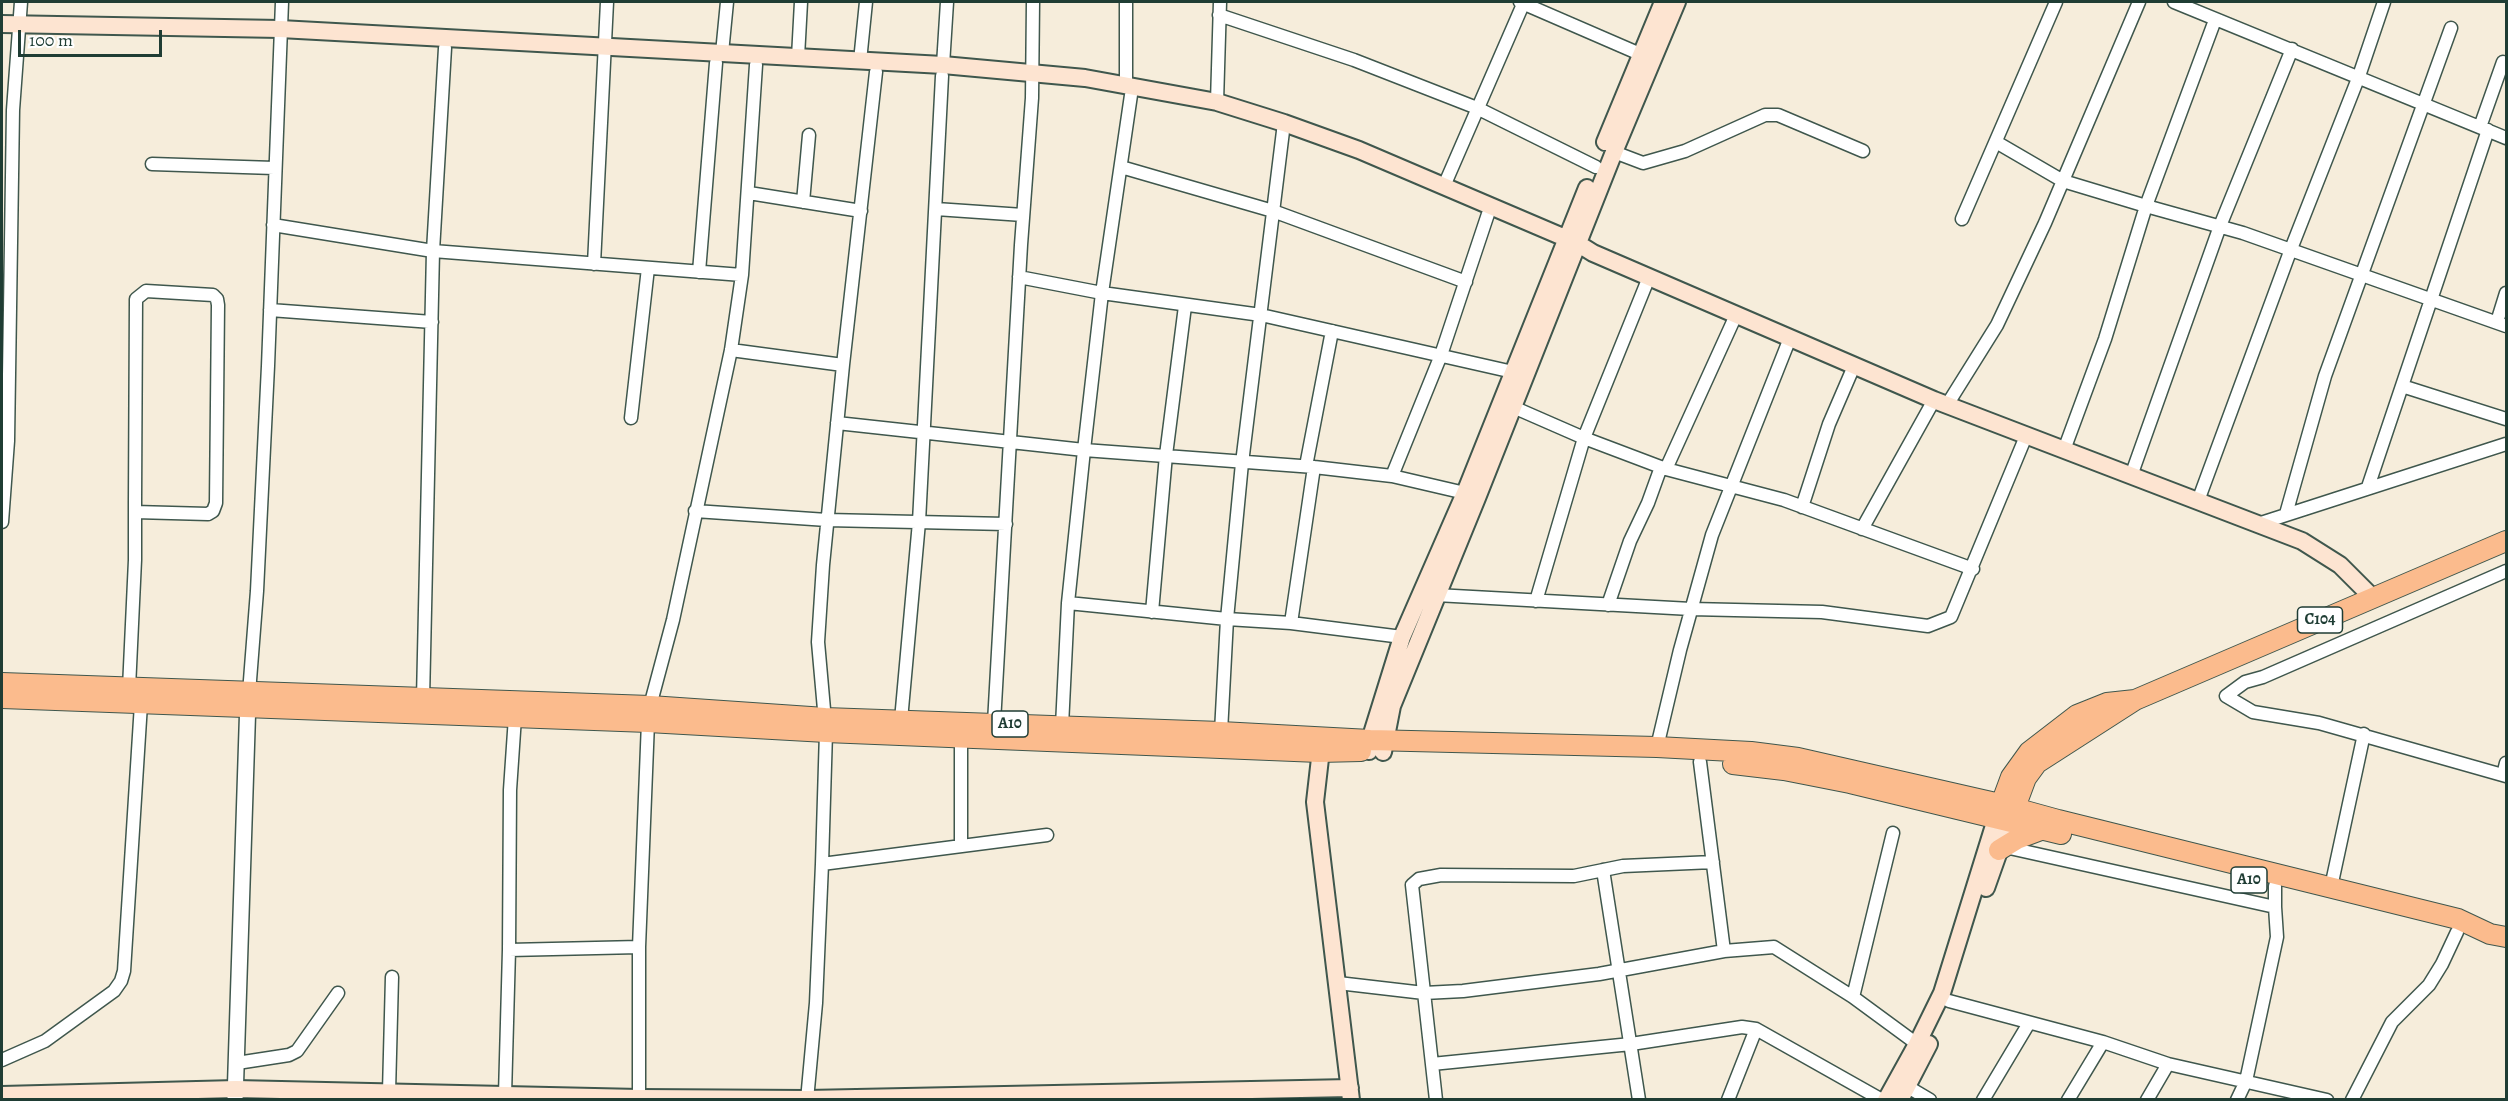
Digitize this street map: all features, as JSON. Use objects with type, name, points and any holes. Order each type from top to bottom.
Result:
[{"type":"highway","name":"C104","points":[[2004,813],[2011,777],[2029,752],[2077,715],[2107,703],[2135,700],[2506,541]]},
{"type":"highway","name":"A10","points":[[2,683],[135,696]]},
{"type":"highway","name":"A10","points":[[2,698],[135,696],[248,700],[515,717],[649,714]]},
{"type":"highway","name":"A10","points":[[248,700],[423,699],[826,725],[961,737],[1376,746],[1657,747],[1751,752],[1798,758],[2004,813],[2041,830],[2457,932],[2498,935]]},
{"type":"highway","name":"A10","points":[[826,725],[901,720],[1221,732],[1321,745]]},
{"type":"highway","name":"A10","points":[[1376,746],[1700,762],[1784,770],[2004,813],[2331,887],[2458,919],[2498,935]]},
{"type":"highway","points":[[2002,848],[2041,830]]},
{"type":"main road","points":[[1376,746],[1513,408],[1596,167],[1663,2]]},
{"type":"main road","points":[[1376,746],[1402,637],[1466,493],[1513,372],[1614,152],[1677,2]]},
{"type":"main road","points":[[2,24],[13,31],[280,34],[603,53]]},
{"type":"main road","points":[[280,34],[445,48],[719,58],[798,57],[860,61],[943,71],[1032,77],[1217,102],[1283,127],[1488,214],[1593,253],[1940,402],[2302,541],[2340,565],[2373,598]]},
{"type":"main road","points":[[719,58],[756,66],[876,72],[943,71]]},
{"type":"main road","points":[[1128,90],[1214,113],[1283,127],[1359,150],[1570,244]]},
{"type":"main road","points":[[2,1095],[388,1092],[807,1100],[1351,1094],[1315,802],[1321,745]]},
{"type":"main road","points":[[1904,1093],[1949,1001],[2002,848],[2004,813]]},
{"type":"main road","points":[[1884,1100],[1917,1044],[1942,993],[2004,813]]},
{"type":"street","points":[[2,522],[13,31],[21,2]]},
{"type":"street","points":[[236,1094],[248,700],[257,591],[282,2]]},
{"type":"street","points":[[594,264],[607,2]]},
{"type":"street","points":[[699,272],[719,58],[727,2]]},
{"type":"street","points":[[798,57],[801,2]]},
{"type":"street","points":[[860,61],[866,2]]},
{"type":"street","points":[[901,720],[920,522],[947,2]]},
{"type":"street","points":[[994,723],[1032,77],[1033,2]]},
{"type":"street","points":[[1062,726],[1068,603],[1102,293],[1121,167],[1128,90],[1126,2]]},
{"type":"street","points":[[1217,102],[1220,2]]},
{"type":"street","points":[[1444,186],[1522,2],[1640,54]]},
{"type":"street","points":[[1962,219],[2056,2]]},
{"type":"street","points":[[1862,529],[1940,402],[1997,325],[2063,181],[2139,2]]},
{"type":"street","points":[[2174,2],[2506,138]]},
{"type":"street","points":[[2198,501],[2384,2]]},
{"type":"street","points":[[1219,15],[1354,60],[1477,108],[1596,167]]},
{"type":"street","points":[[2064,450],[2105,339],[2146,206],[2215,20]]},
{"type":"street","points":[[2286,514],[2325,376],[2451,28]]},
{"type":"street","points":[[423,699],[433,251],[445,48]]},
{"type":"street","points":[[2131,476],[2220,226],[2292,49]]},
{"type":"street","points":[[2368,487],[2432,299],[2503,62]]},
{"type":"street","points":[[639,1098],[639,947],[649,714],[673,620],[732,350],[742,275],[749,193],[756,66]]},
{"type":"street","points":[[807,1100],[816,1002],[826,725],[818,642],[827,520],[876,72]]},
{"type":"street","points":[[1614,152],[1642,163],[1685,150],[1765,115],[1778,115],[1863,150]]},
{"type":"street","points":[[1221,732],[1227,619],[1242,463],[1283,127]]},
{"type":"street","points":[[803,202],[809,135]]},
{"type":"street","points":[[1996,142],[2063,181],[2291,249],[2502,324],[2506,293]]},
{"type":"street","points":[[152,164],[274,168]]},
{"type":"street","points":[[1121,167],[1273,211],[1466,282]]},
{"type":"street","points":[[749,193],[861,211]]},
{"type":"street","points":[[936,209],[1023,215]]},
{"type":"street","points":[[1392,476],[1441,355],[1488,214]]},
{"type":"street","points":[[273,225],[433,251],[742,275]]},
{"type":"street","points":[[631,418],[648,268]]},
{"type":"street","points":[[1019,277],[1102,293],[1261,315],[1513,372]]},
{"type":"street","points":[[1536,601],[1584,438],[1649,278]]},
{"type":"street","points":[[2,1060],[45,1041],[114,991],[124,971],[135,696],[135,512],[136,299],[146,291],[213,294],[217,299],[218,317],[216,503],[213,511],[208,514],[135,512]]},
{"type":"street","points":[[1152,612],[1166,456],[1185,306]]},
{"type":"street","points":[[270,310],[432,322]]},
{"type":"street","points":[[1608,605],[1630,541],[1736,315]]},
{"type":"street","points":[[1291,623],[1310,467],[1332,331]]},
{"type":"street","points":[[1657,747],[1712,535],[1790,338]]},
{"type":"street","points":[[732,350],[843,365]]},
{"type":"street","points":[[1802,507],[1829,424],[1854,366]]},
{"type":"street","points":[[2402,386],[2506,419]]},
{"type":"street","points":[[1513,408],[1664,468],[1802,507],[1973,569]]},
{"type":"street","points":[[837,423],[1084,450],[1310,467],[1392,476],[1466,493]]},
{"type":"street","points":[[1436,595],[1691,609],[1822,612],[1928,626],[1951,617],[1973,569],[2026,436]]},
{"type":"street","points":[[2258,524],[2506,444]]},
{"type":"street","points":[[695,512],[827,520],[1005,524]]},
{"type":"street","points":[[2505,771],[2319,723],[2253,712],[2226,696],[2245,682],[2263,677],[2506,571]]},
{"type":"street","points":[[1068,603],[1291,623],[1402,637]]},
{"type":"street","points":[[504,1095],[509,950],[510,790],[515,717]]},
{"type":"street","points":[[2331,887],[2364,734]]},
{"type":"street","points":[[961,737],[961,846]]},
{"type":"street","points":[[1700,762],[1724,951]]},
{"type":"street","points":[[1853,997],[1893,833]]},
{"type":"street","points":[[822,864],[1047,835]]},
{"type":"street","points":[[2002,848],[2275,907]]},
{"type":"street","points":[[1436,1100],[1412,885],[1419,879],[1441,875],[1574,876],[1656,863],[1713,862]]},
{"type":"street","points":[[1603,870],[1639,1100]]},
{"type":"street","points":[[2237,1100],[2246,1081],[2277,937],[2276,886]]},
{"type":"street","points":[[2352,1100],[2391,1022],[2429,985],[2457,932]]},
{"type":"street","points":[[509,950],[639,947]]},
{"type":"street","points":[[1338,983],[1424,993],[1463,991],[1620,970],[1724,951],[1774,947],[1853,997],[1917,1044]]},
{"type":"street","points":[[388,1092],[392,977]]},
{"type":"street","points":[[237,1063],[289,1055],[297,1051],[338,993]]},
{"type":"street","points":[[1949,1001],[2103,1042],[2168,1064],[2327,1100]]},
{"type":"street","points":[[1983,1100],[2029,1023]]},
{"type":"street","points":[[1432,1064],[1631,1044],[1742,1027],[1756,1029],[1884,1100]]},
{"type":"street","points":[[1728,1100],[1756,1029]]},
{"type":"street","points":[[2068,1100],[2103,1042]]},
{"type":"street","points":[[2147,1100],[2168,1064]]},
{"type":"street","points":[[1904,1093],[1930,1100]]}]
